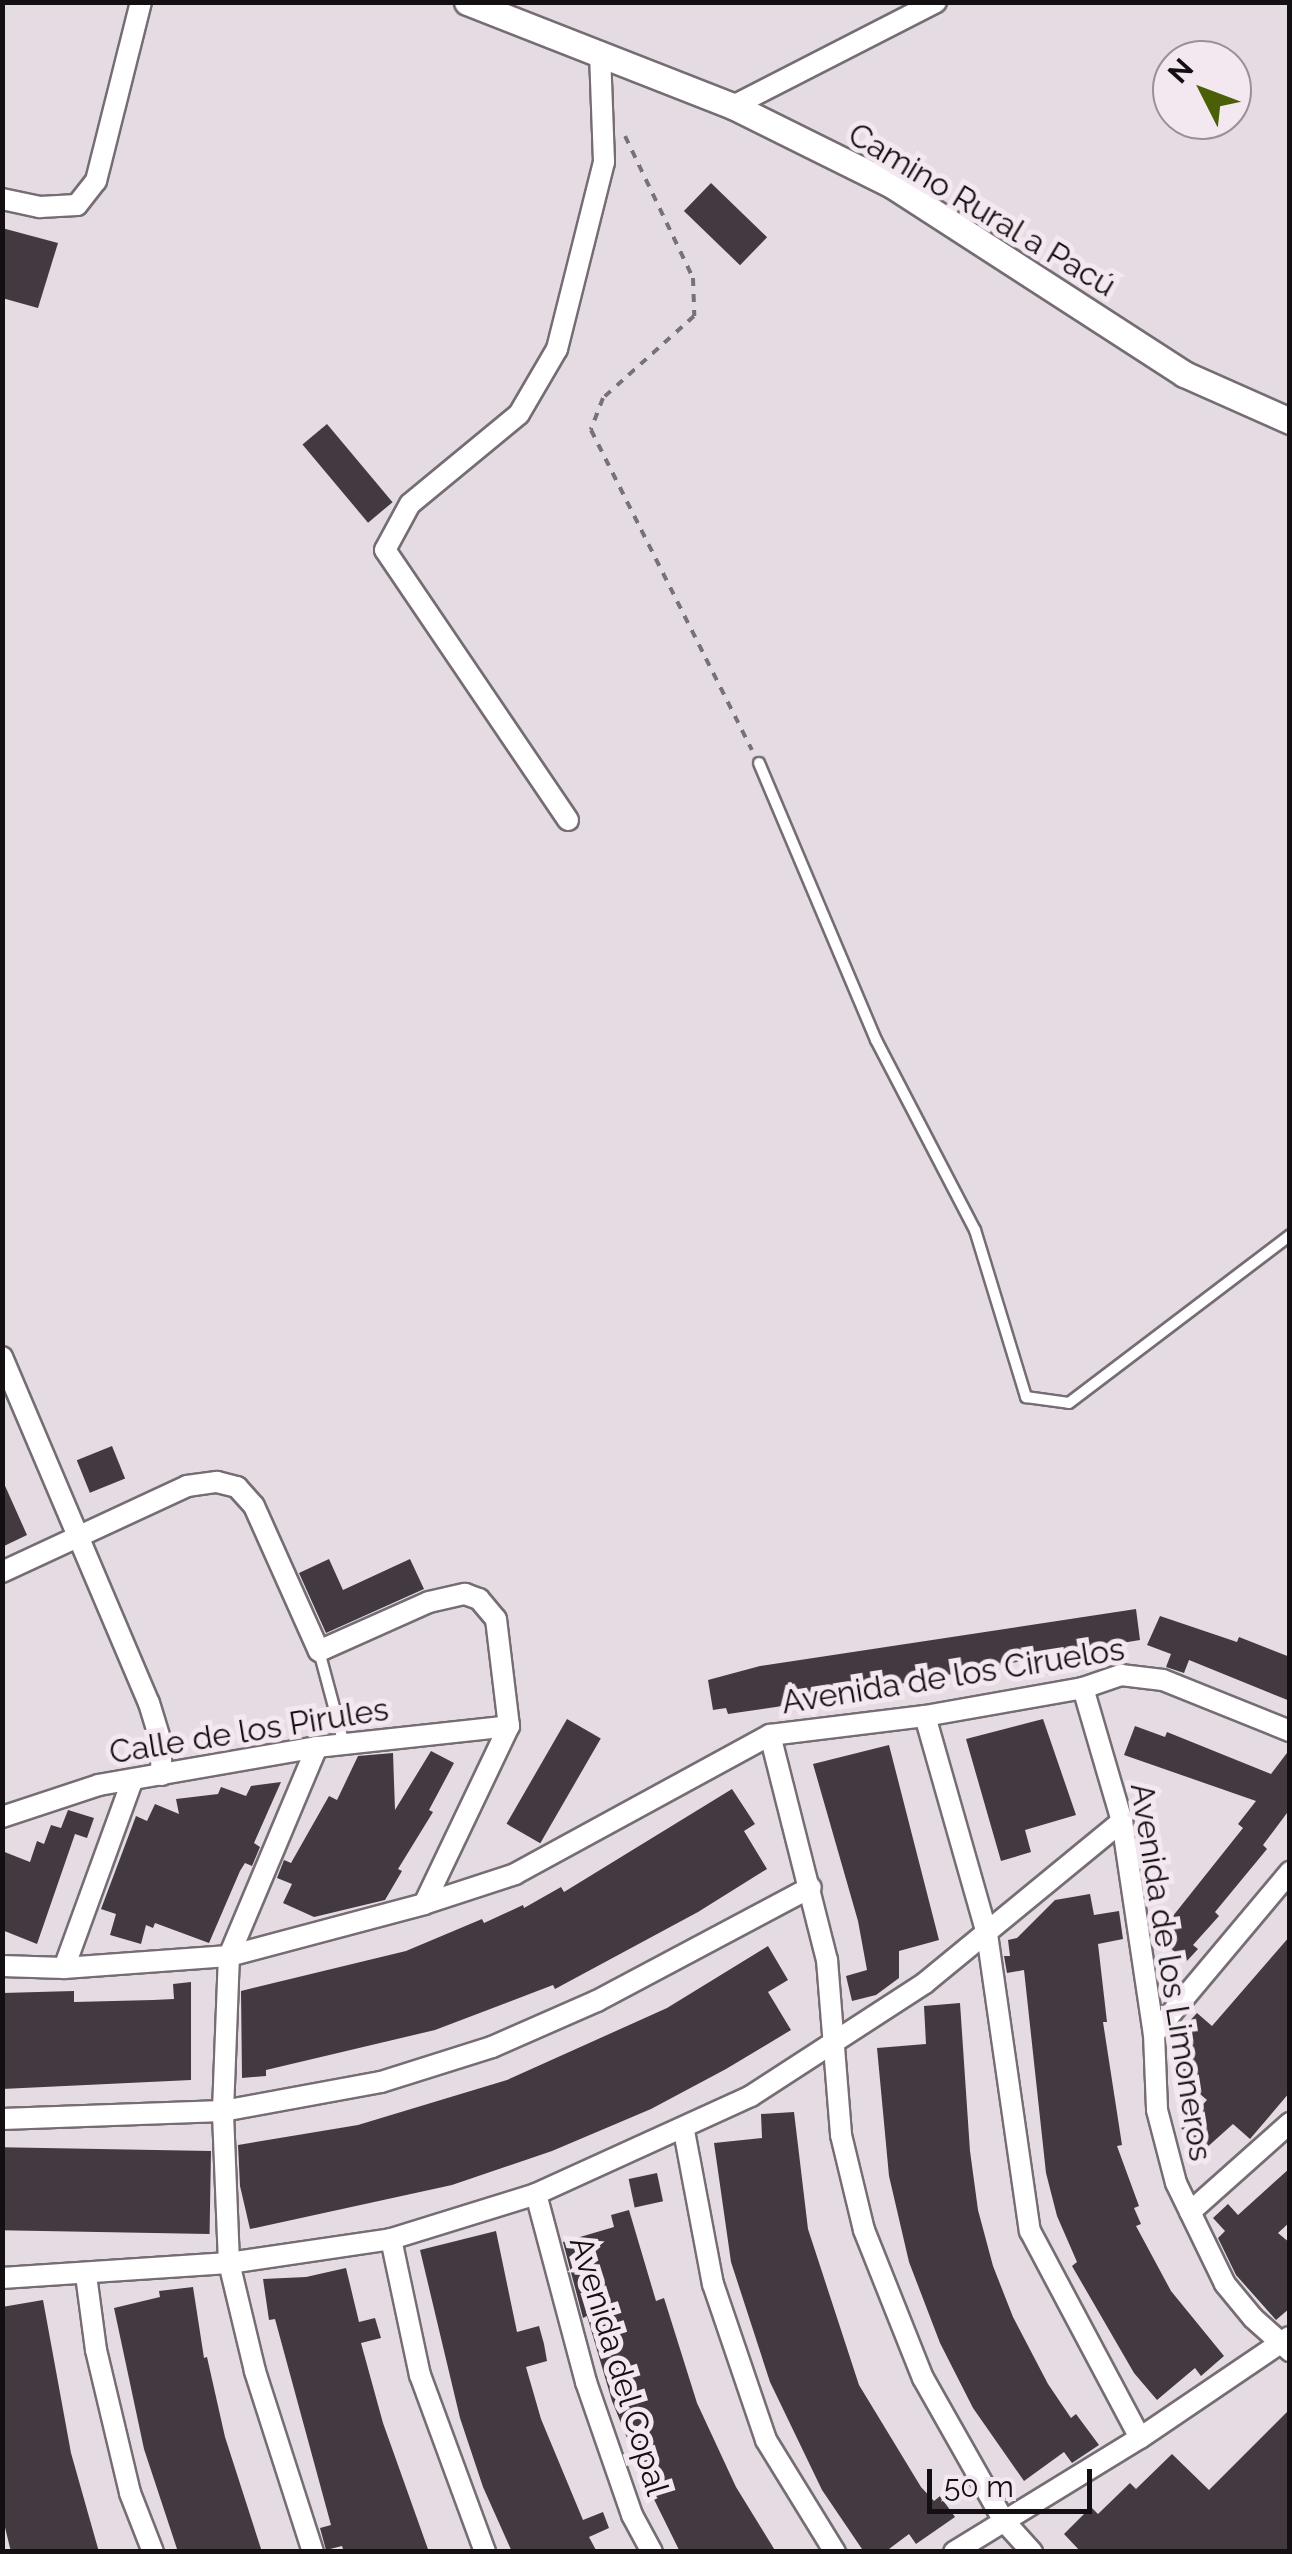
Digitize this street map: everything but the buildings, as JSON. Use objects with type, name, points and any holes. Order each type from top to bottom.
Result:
[{"type":"street","points":[[2,199],[40,207],[76,206],[96,180],[141,2]]},
{"type":"street","name":"Camino Rural a Pacú","points":[[467,2],[733,106],[892,185],[1184,374],[1290,421]]},
{"type":"street","points":[[733,106],[936,2]]},
{"type":"street","points":[[568,820],[385,550],[410,504],[519,414],[557,349],[604,162],[600,52]]},
{"type":"street","points":[[2,1357],[149,1703],[160,1740],[162,1776]]},
{"type":"street","points":[[2,1572],[81,1539],[187,1486],[217,1482],[237,1487],[254,1506],[319,1651],[429,1602],[466,1594],[479,1598],[496,1619],[509,1726],[424,1904]]},
{"type":"street","name":"Avenida de los Ciruelos","points":[[2,1966],[64,1968],[229,1956],[424,1904],[515,1874],[770,1735],[925,1716],[1084,1688],[1121,1675],[1144,1676],[1290,1731]]},
{"type":"street","name":"Avenida de los Limoneros","points":[[1084,1688],[1122,1821],[1154,2034],[1157,2110],[1176,2183],[1226,2284],[1253,2318],[1287,2344]]},
{"type":"street","points":[[925,1716],[987,1934],[1030,2232],[1140,2438]]},
{"type":"street","name":"Calle de los Pirules","points":[[2,1818],[99,1784],[317,1747],[509,1726]]},
{"type":"street","points":[[770,1735],[827,1960],[840,2135],[864,2230],[923,2378],[1004,2521],[1032,2552]]},
{"type":"street","points":[[313,2552],[255,2372],[230,2264],[223,2111],[229,1956],[317,1747]]},
{"type":"street","points":[[64,1968],[132,1781]]},
{"type":"street","points":[[2,2278],[230,2264],[390,2239],[536,2194],[752,2096],[925,1983],[1122,1821]]},
{"type":"street","points":[[1154,2034],[1290,1872]]},
{"type":"street","points":[[2,2118],[223,2111],[381,2082],[492,2047],[598,2000],[810,1886]]},
{"type":"street","points":[[1190,2212],[1290,2123]]},
{"type":"street","points":[[684,2130],[713,2284],[766,2440],[835,2552]]},
{"type":"street","name":"Avenida del Copal","points":[[536,2194],[586,2382],[632,2515],[652,2552]]},
{"type":"street","points":[[390,2239],[420,2376],[485,2552]]},
{"type":"street","points":[[86,2275],[96,2350],[130,2493],[152,2552]]},
{"type":"street","points":[[954,2552],[1287,2344]]},
{"type":"lane","points":[[759,763],[876,1040],[974,1230],[1026,1397],[1069,1403],[1290,1235]]},
{"type":"lane","points":[[319,1651],[344,1744]]},
{"type":"path","points":[[618,122],[694,278],[694,316],[603,398],[591,430],[759,763]]}]
